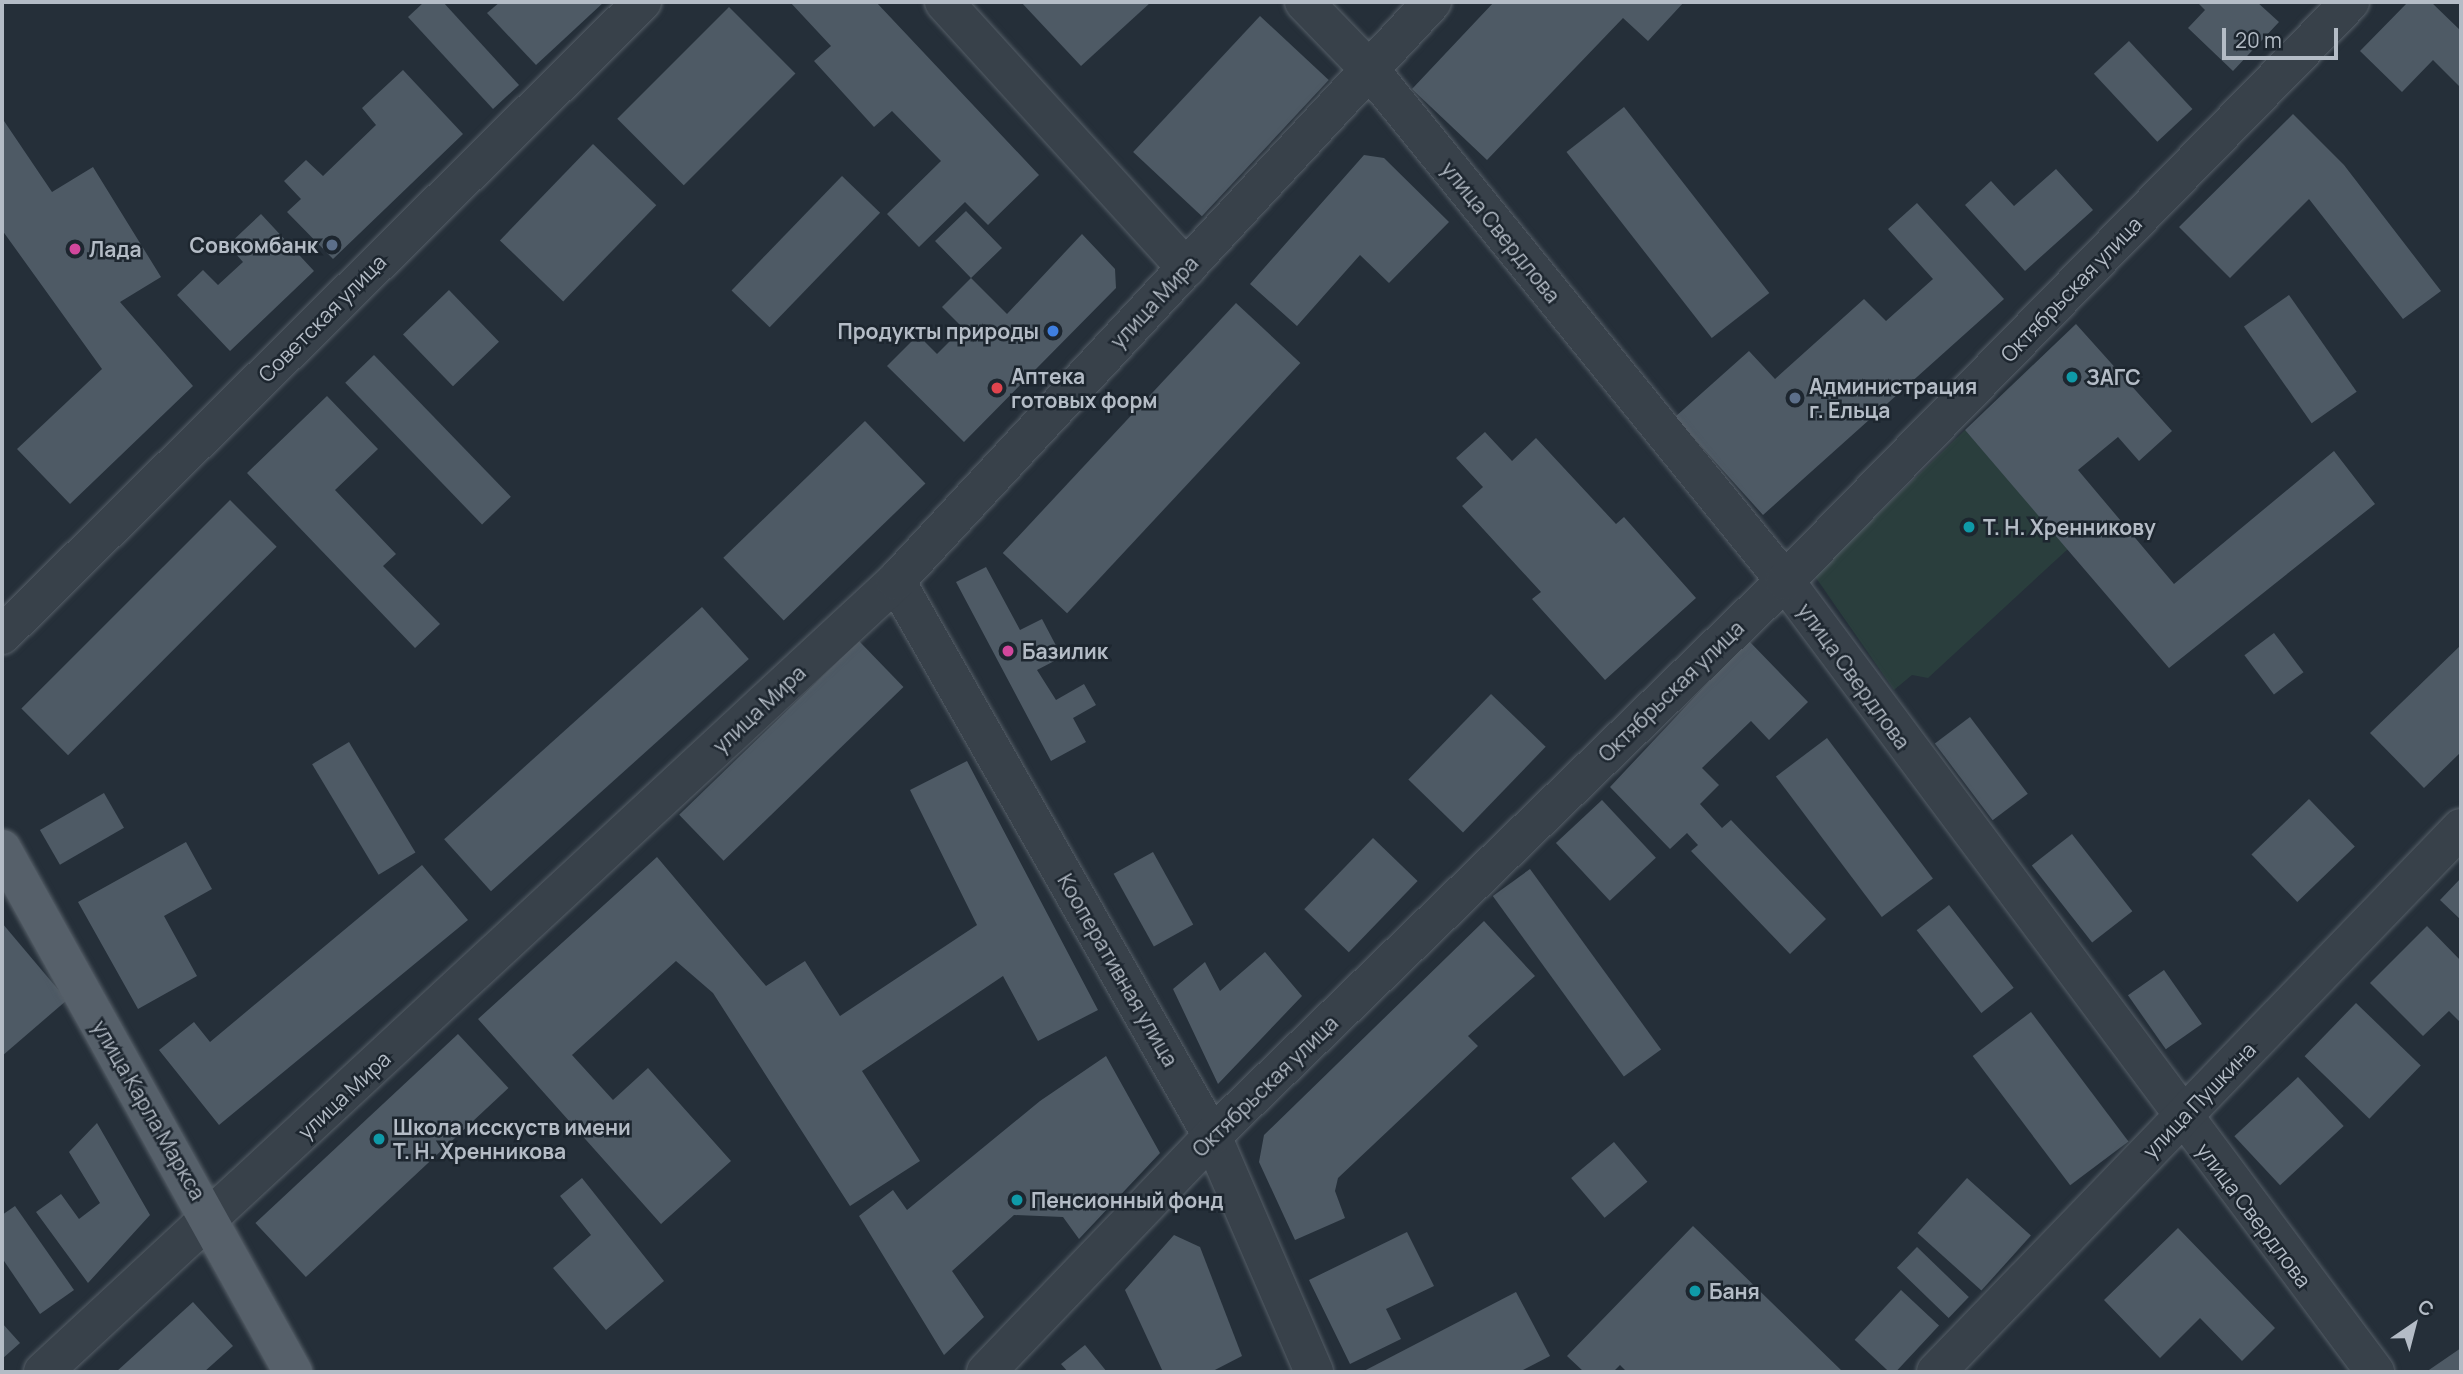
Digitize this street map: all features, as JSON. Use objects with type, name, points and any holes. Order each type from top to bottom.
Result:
[{"type":"main road","name":"улица Карла Маркса","points":[[2,849],[211,1219],[293,1372]]},
{"type":"street","name":"Советская улица","points":[[2,635],[642,2]]},
{"type":"street","points":[[944,2],[1186,268]]},
{"type":"street","name":"улица Свердлова","points":[[1304,2],[1370,70],[1785,581],[2181,1118],[2375,1372]]},
{"type":"street","name":"улица Мира","points":[[43,1372],[896,581],[1432,2]]},
{"type":"street","name":"Октябрьская улица","points":[[986,1372],[1212,1136],[1785,581],[2350,2]]},
{"type":"street","name":"Кооперативная улица","points":[[896,581],[1212,1136],[1314,1372]]},
{"type":"street","name":"улица Пушкина","points":[[1936,1372],[2461,828]]},
{"type":"street","points":[[2332,1317],[2339,1372]]},
{"type":"green space","points":[[1965,430],[2069,548],[1928,678],[1912,675],[1894,690],[1814,575]]},
{"type":"building","points":[[424,2],[443,2],[519,85],[493,109],[408,17]]},
{"type":"building","points":[[500,2],[604,2],[536,65],[487,13]]},
{"type":"building","points":[[790,2],[876,2],[1039,175],[988,225],[965,202],[919,247],[887,214],[941,161],[892,111],[874,127],[814,61],[831,46]]},
{"type":"building","points":[[1021,2],[1151,2],[1081,66]]},
{"type":"building","points":[[1494,2],[1684,2],[1648,41],[1623,18],[1487,160],[1412,89]]},
{"type":"building","points":[[2197,2],[2257,2],[2279,22],[2233,71],[2188,28],[2205,10]]},
{"type":"building","points":[[2408,2],[2431,2],[2461,31],[2461,88],[2433,60],[2402,92],[2360,51]]},
{"type":"building","points":[[729,7],[795,73],[684,185],[617,119]]},
{"type":"building","points":[[1260,16],[1329,80],[1202,216],[1133,152]]},
{"type":"building","points":[[2129,41],[2192,109],[2157,142],[2094,74]]},
{"type":"building","points":[[403,70],[463,134],[333,259],[287,212],[301,199],[284,181],[306,160],[323,176],[376,125],[362,108]]},
{"type":"building","points":[[1624,107],[1769,293],[1712,338],[1566,152]]},
{"type":"building","points":[[2293,114],[2344,165],[2441,291],[2403,319],[2309,199],[2230,278],[2179,227]]},
{"type":"building","points":[[2,118],[52,192],[93,167],[161,277],[120,302],[193,386],[70,504],[17,449],[102,369],[2,230]]},
{"type":"building","points":[[593,144],[656,205],[563,302],[500,240]]},
{"type":"building","points":[[1364,155],[1384,158],[1449,222],[1389,283],[1360,255],[1297,326],[1250,284]]},
{"type":"building","points":[[2056,169],[2093,210],[2025,271],[1965,205],[1991,181],[2014,206]]},
{"type":"building","points":[[842,176],[880,213],[770,327],[732,290]]},
{"type":"building","name":"Администрация г. Ельца","points":[[1917,203],[2004,299],[1763,515],[1675,417],[1749,351],[1775,379],[1864,299],[1886,321],[1933,279],[1888,229]]},
{"type":"building","points":[[966,211],[1002,248],[971,278],[935,241]]},
{"type":"building","points":[[261,214],[314,271],[230,351],[177,295],[203,270],[218,285],[243,262],[228,245]]},
{"type":"building","points":[[1082,234],[1115,269],[1116,288],[964,442],[887,366],[918,335],[937,354],[963,328],[942,307],[971,278],[1007,314]]},
{"type":"building","points":[[449,290],[499,342],[453,386],[403,334]]},
{"type":"building","points":[[2289,295],[2357,392],[2312,423],[2244,327]]},
{"type":"building","points":[[1236,303],[1300,363],[1067,613],[1003,553]]},
{"type":"building","points":[[2076,324],[2172,431],[2139,461],[2118,437],[2078,470],[2174,584],[2334,451],[2375,504],[2169,668],[1965,430]]},
{"type":"building","points":[[374,355],[511,497],[482,524],[345,383]]},
{"type":"building","points":[[327,396],[378,449],[335,490],[396,554],[383,566],[440,624],[415,648],[247,473]]},
{"type":"building","points":[[865,421],[925,484],[784,620],[723,558]]},
{"type":"building","points":[[1485,432],[1512,461],[1536,438],[1616,524],[1624,517],[1696,598],[1605,680],[1532,599],[1541,592],[1462,506],[1483,487],[1456,458]]},
{"type":"building","points":[[230,500],[277,547],[68,755],[21,709]]},
{"type":"building","points":[[986,567],[1020,630],[1042,619],[1062,657],[1037,670],[1056,700],[1084,684],[1096,705],[1073,718],[1086,742],[1051,761],[956,582]]},
{"type":"building","points":[[702,607],[749,659],[491,891],[444,839]]},
{"type":"building","points":[[2274,633],[2303,672],[2274,694],[2244,655]]},
{"type":"building","points":[[1748,640],[1808,702],[1769,740],[1751,721],[1702,768],[1719,785],[1700,804],[1722,828],[1731,820],[1826,919],[1790,954],[1691,851],[1698,845],[1687,833],[1670,849],[1610,787]]},
{"type":"building","points":[[859,641],[903,687],[724,861],[679,815]]},
{"type":"building","points":[[2461,645],[2461,752],[2424,788],[2370,733]]},
{"type":"building","points":[[1491,694],[1546,747],[1463,832],[1408,780]]},
{"type":"building","points":[[1970,717],[2028,794],[1993,820],[1935,743]]},
{"type":"building","points":[[1827,738],[1933,879],[1882,917],[1776,777]]},
{"type":"building","points":[[349,742],[415,853],[379,875],[312,764]]},
{"type":"building","points":[[967,761],[1098,1010],[1038,1041],[1003,976],[862,1071],[920,1161],[850,1206],[713,993],[676,961],[572,1055],[613,1100],[648,1068],[731,1161],[661,1224],[478,1019],[657,857],[766,986],[805,961],[840,1016],[977,925],[910,790]]},
{"type":"building","points":[[104,793],[124,828],[60,865],[40,830]]},
{"type":"building","points":[[2309,799],[2355,846],[2297,902],[2251,855]]},
{"type":"building","points":[[1602,800],[1656,858],[1610,901],[1556,843]]},
{"type":"building","points":[[2072,834],[2132,911],[2092,943],[2032,865]]},
{"type":"building","points":[[1373,838],[1418,881],[1349,952],[1304,909]]},
{"type":"building","points":[[186,842],[212,889],[164,916],[197,976],[138,1009],[78,902]]},
{"type":"building","points":[[1153,852],[1193,925],[1154,946],[1114,874]]},
{"type":"building","points":[[422,865],[468,920],[219,1125],[159,1050],[194,1022],[210,1042]]},
{"type":"building","points":[[1530,869],[1661,1049],[1624,1076],[1493,896]]},
{"type":"building","points":[[2461,878],[2461,920],[2440,900]]},
{"type":"building","points":[[1949,905],[2014,988],[1981,1013],[1917,930]]},
{"type":"building","points":[[1484,921],[1535,976],[1468,1036],[1478,1046],[1338,1178],[1335,1191],[1345,1218],[1295,1240],[1259,1162],[1264,1135]]},
{"type":"building","points":[[2,923],[67,1000],[2,1056]]},
{"type":"building","points":[[2427,926],[2461,961],[2461,1023],[2449,1011],[2423,1036],[2370,983]]},
{"type":"building","points":[[1265,952],[1302,996],[1218,1084],[1173,989],[1205,962],[1220,991]]},
{"type":"building","points":[[2164,970],[2202,1024],[2166,1049],[2128,995]]},
{"type":"building","points":[[2356,1003],[2421,1066],[2369,1119],[2305,1056]]},
{"type":"building","points":[[2031,1012],[2128,1141],[2070,1185],[1973,1056]]},
{"type":"building","points":[[458,1034],[508,1088],[306,1277],[255,1223]]},
{"type":"building","name":"Пенсионный фонд","points":[[1106,1056],[1160,1153],[1079,1239],[1063,1217],[1014,1215],[952,1271],[984,1317],[944,1355],[859,1216],[893,1190],[907,1210],[1040,1101]]},
{"type":"building","points":[[2298,1077],[2344,1126],[2280,1185],[2234,1136]]},
{"type":"building","points":[[97,1123],[150,1215],[88,1283],[36,1212],[61,1194],[79,1219],[100,1203],[69,1152]]},
{"type":"building","points":[[1614,1142],[1647,1182],[1605,1218],[1571,1178]]},
{"type":"building","points":[[582,1178],[664,1281],[606,1330],[553,1268],[591,1235],[560,1196]]},
{"type":"building","points":[[1967,1178],[2031,1236],[1981,1291],[1917,1233]]},
{"type":"building","points":[[15,1206],[74,1290],[40,1314],[2,1258],[2,1215]]},
{"type":"building","name":"Баня","points":[[1693,1226],[1843,1372],[1627,1372],[1620,1365],[1613,1372],[1584,1372],[1567,1356]]},
{"type":"building","points":[[2178,1228],[2275,1328],[2242,1361],[2200,1318],[2160,1358],[2104,1300]]},
{"type":"building","points":[[1407,1232],[1434,1286],[1386,1309],[1401,1339],[1350,1364],[1309,1280]]},
{"type":"building","points":[[1174,1235],[1200,1247],[1242,1356],[1211,1372],[1163,1372],[1125,1290]]},
{"type":"building","points":[[1917,1247],[1969,1297],[1949,1318],[1897,1268]]},
{"type":"building","points":[[1901,1290],[1939,1325],[1896,1372],[1889,1372],[1855,1340]]},
{"type":"building","points":[[1516,1292],[1550,1356],[1519,1372],[1362,1372]]},
{"type":"building","points":[[193,1302],[233,1346],[204,1372],[116,1372]]},
{"type":"building","points":[[2,1323],[20,1343],[2,1359]]},
{"type":"building","points":[[1085,1345],[1107,1372],[1068,1372],[1061,1364]]},
{"type":"building","points":[[2461,1348],[2461,1372],[2426,1372]]},
{"type":"place","name":"Совкомбанк","points":[[332,245]]},
{"type":"place","name":"Лада","points":[[75,249]]},
{"type":"place","name":"Продукты природы","points":[[1053,331]]},
{"type":"place","name":"ЗАГС","points":[[2072,377]]},
{"type":"place","name":"Аптека готовых форм","points":[[997,388]]},
{"type":"place","name":"Администрация г. Ельца","points":[[1795,398]]},
{"type":"place","name":"Т. Н. Хренникову","points":[[1969,527]]},
{"type":"place","name":"Базилик","points":[[1008,651]]},
{"type":"place","name":"Школа исскуств имени Т. Н. Хренникова","points":[[379,1139]]},
{"type":"place","name":"Пенсионный фонд","points":[[1017,1200]]},
{"type":"place","name":"Баня","points":[[1695,1291]]}]
